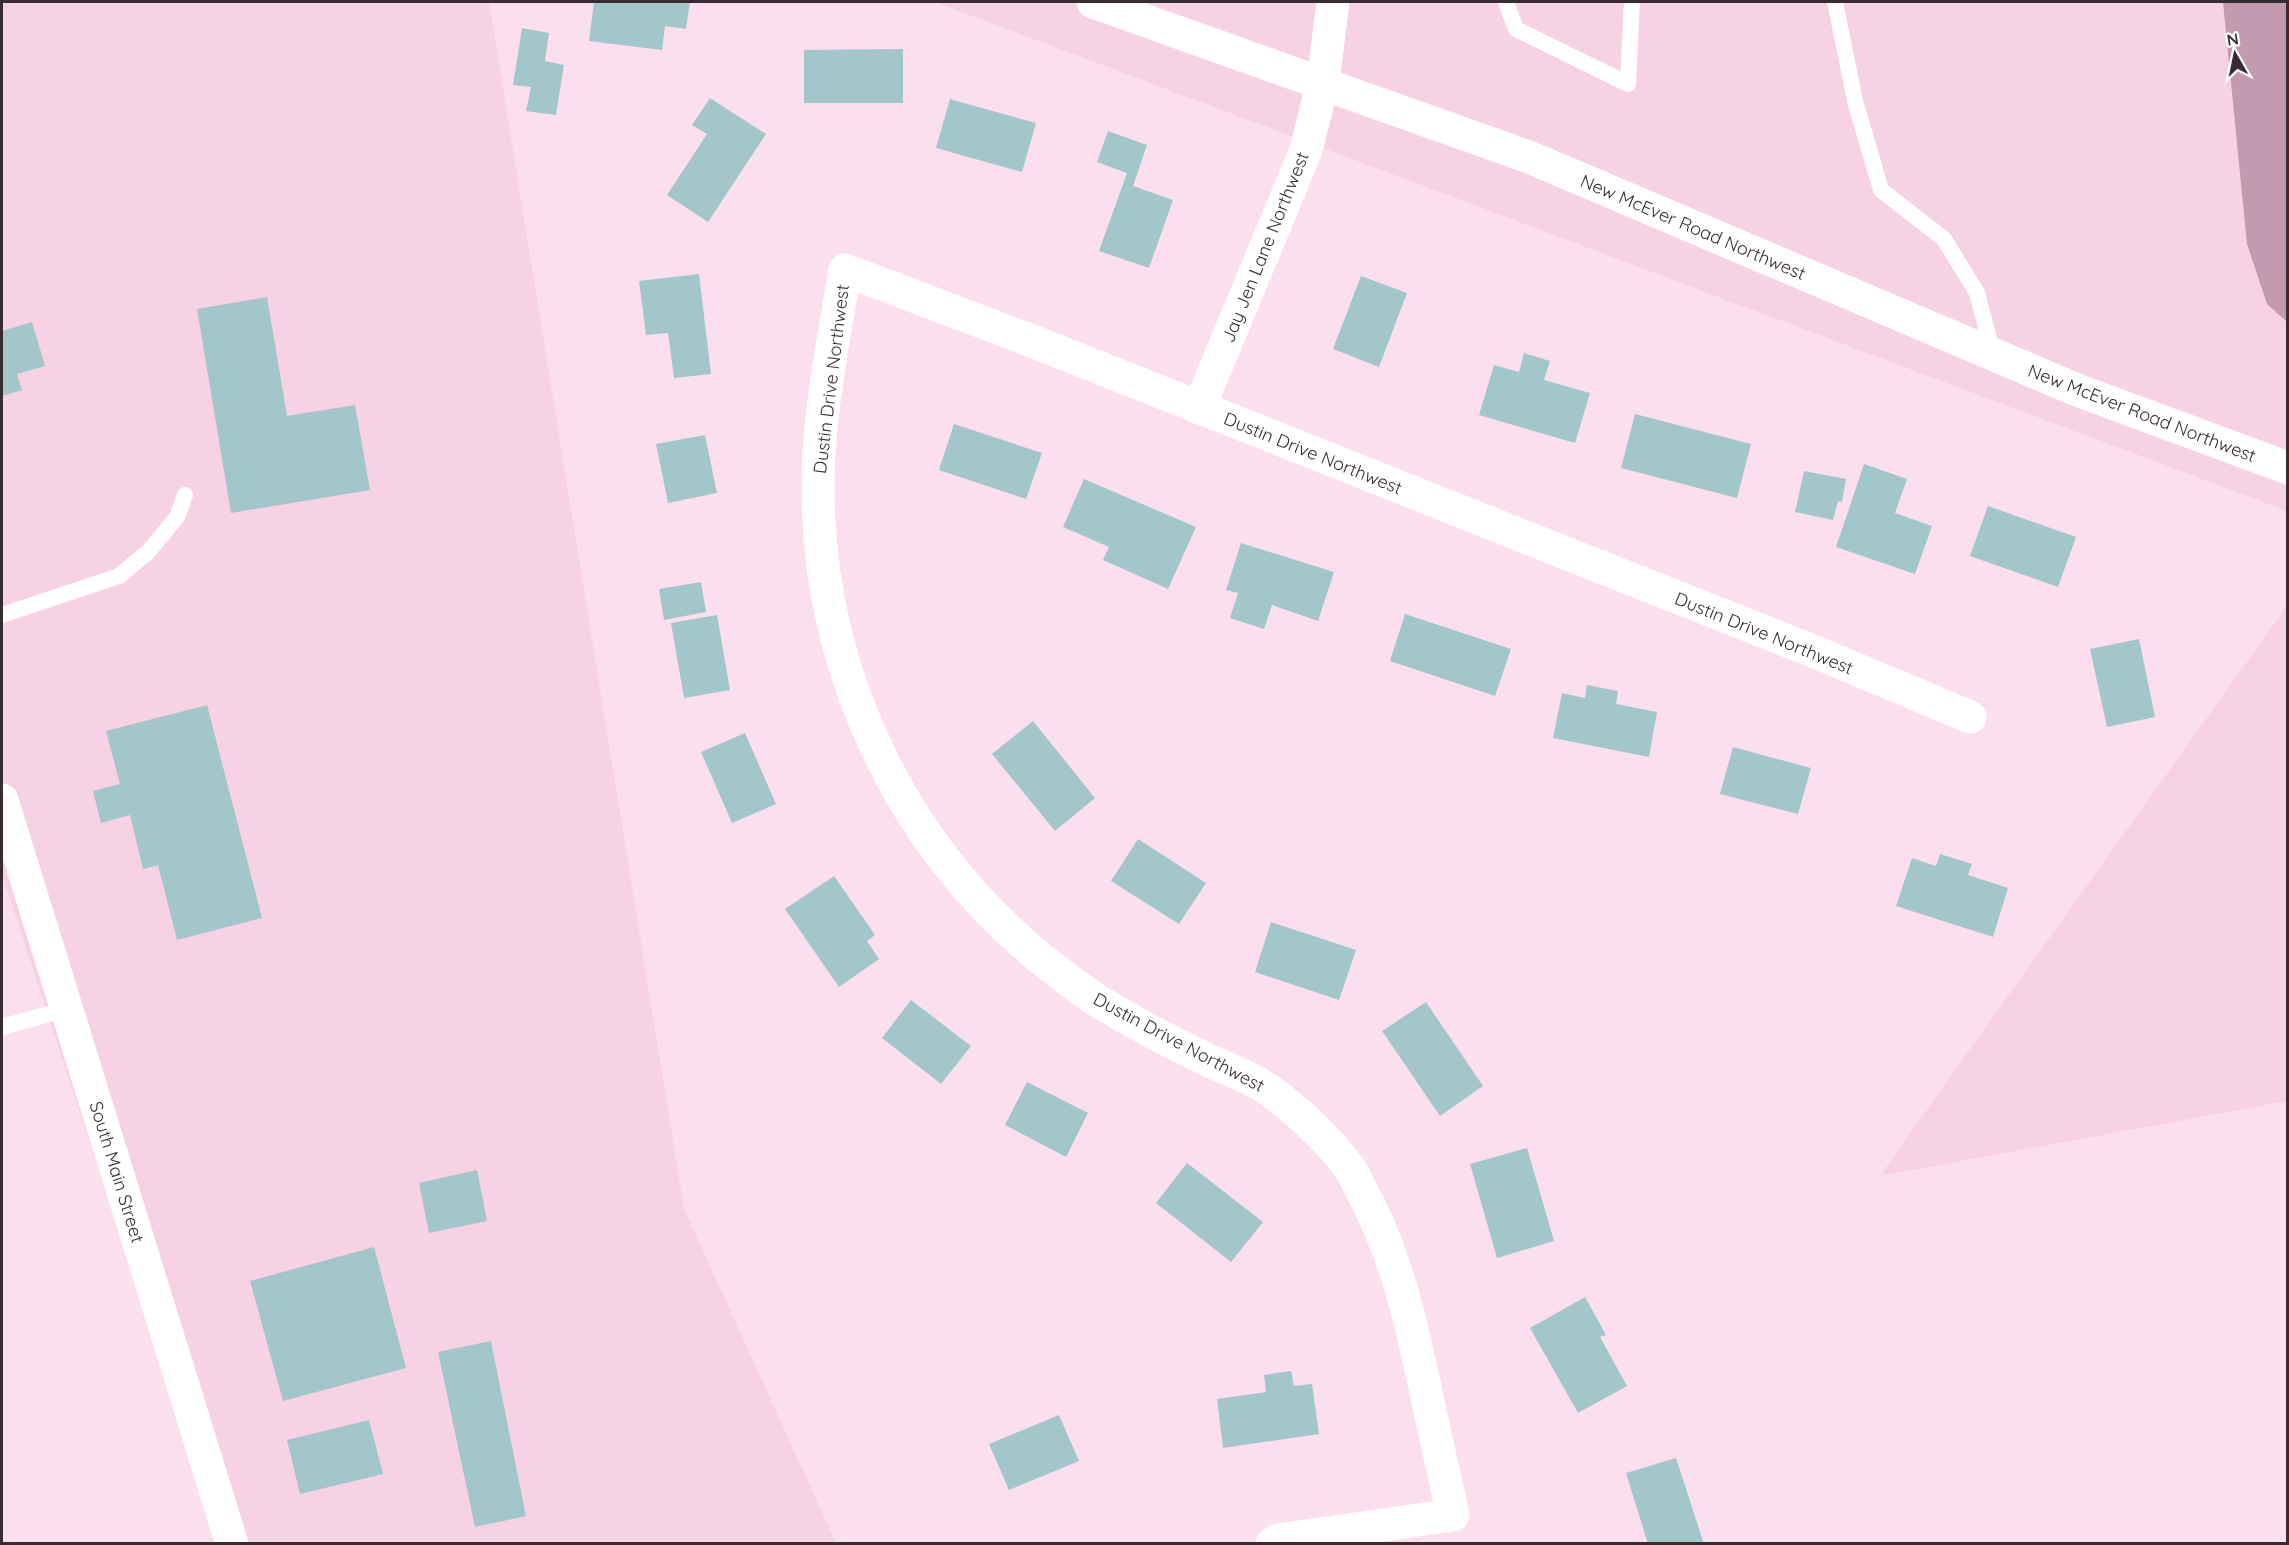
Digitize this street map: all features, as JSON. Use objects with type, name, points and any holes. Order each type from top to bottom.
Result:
[{"type":"street","name":"New McEver Road Northwest","points":[[1093,2],[1529,157],[2077,390],[2288,468]]},
{"type":"street","name":"Jay Jen Lane Northwest","points":[[1199,408],[1306,150],[1323,82],[1333,2]]},
{"type":"street","name":"Dustin Drive Northwest","points":[[1272,1544],[1278,1540],[1453,1515],[1405,1297],[1382,1232],[1351,1170],[1304,1119],[1268,1089],[1180,1047],[1092,996],[1011,933],[986,910],[951,869],[910,811],[891,779],[871,739],[856,700],[833,619],[819,506],[819,451],[845,270],[1032,341],[1809,650],[1970,717]]},
{"type":"street","name":"South Main Street","points":[[2,803],[232,1544]]},
{"type":"lane","points":[[1506,2],[1516,29],[1628,84],[1632,2]]},
{"type":"lane","points":[[1835,2],[1855,101],[1881,190],[1944,239],[1977,293],[1993,354]]},
{"type":"lane","points":[[2,615],[119,576],[148,552],[177,517],[185,495]]},
{"type":"lane","points":[[2,1028],[66,1009]]},
{"type":"shaded area","points":[[2,2],[489,2],[684,1209],[836,1543],[221,1543],[2,875]]},
{"type":"shaded area","points":[[935,2],[2287,2],[2287,511]]},
{"type":"shaded area","points":[[2223,2],[2287,2],[2287,322],[2267,304],[2247,244]]},
{"type":"shaded area","points":[[2287,606],[2287,1101],[1880,1176],[1975,1042]]},
{"type":"building","points":[[594,2],[690,2],[686,29],[665,26],[662,50],[589,41]]},
{"type":"building","points":[[522,28],[549,33],[545,61],[564,65],[556,115],[526,111],[531,87],[513,85]]},
{"type":"building","points":[[903,49],[903,103],[804,103],[804,50]]},
{"type":"building","points":[[710,98],[766,134],[708,222],[667,195],[707,134],[692,125]]},
{"type":"building","points":[[950,99],[1036,123],[1022,172],[936,148]]},
{"type":"building","points":[[1108,131],[1147,145],[1133,186],[1173,200],[1149,268],[1099,251],[1127,173],[1097,162]]},
{"type":"building","points":[[699,274],[711,374],[674,378],[668,333],[646,335],[639,281]]},
{"type":"building","points":[[1361,276],[1407,293],[1379,367],[1333,349]]},
{"type":"building","points":[[267,297],[287,416],[355,405],[370,490],[231,513],[197,309]]},
{"type":"building","points":[[32,322],[45,366],[17,374],[22,390],[2,396],[2,331]]},
{"type":"building","points":[[1524,353],[1550,361],[1544,380],[1590,393],[1575,443],[1479,415],[1494,365],[1519,372]]},
{"type":"building","points":[[1635,414],[1751,444],[1737,498],[1621,468]]},
{"type":"building","points":[[954,424],[1042,453],[1026,499],[939,470]]},
{"type":"building","points":[[705,435],[717,493],[668,503],[656,444]]},
{"type":"building","points":[[1864,464],[1907,479],[1895,513],[1932,526],[1915,574],[1836,547]]},
{"type":"building","points":[[1804,471],[1846,479],[1842,502],[1838,501],[1833,520],[1795,512]]},
{"type":"building","points":[[1084,479],[1196,527],[1168,589],[1103,560],[1109,547],[1063,527]]},
{"type":"building","points":[[1988,506],[2076,537],[2058,587],[1970,556]]},
{"type":"building","points":[[1241,543],[1334,572],[1318,621],[1272,605],[1264,629],[1230,618],[1238,593],[1226,590]]},
{"type":"building","points":[[701,582],[706,612],[664,620],[659,589]]},
{"type":"building","points":[[1405,614],[1511,649],[1495,696],[1390,661]]},
{"type":"building","points":[[717,615],[730,690],[684,698],[671,623]]},
{"type":"building","points":[[2139,639],[2155,717],[2107,727],[2090,649]]},
{"type":"building","points":[[1587,685],[1618,691],[1616,704],[1657,712],[1649,757],[1553,738],[1562,693],[1585,698]]},
{"type":"building","points":[[207,705],[262,918],[177,940],[158,865],[143,869],[130,815],[101,823],[93,791],[120,784],[106,731]]},
{"type":"building","points":[[1033,721],[1095,798],[1055,831],[992,754]]},
{"type":"building","points":[[745,733],[776,804],[732,823],[701,752]]},
{"type":"building","points":[[1733,747],[1811,768],[1798,814],[1720,794]]},
{"type":"building","points":[[1138,839],[1206,883],[1179,924],[1111,881]]},
{"type":"building","points":[[1940,854],[1972,864],[1968,875],[2008,888],[1993,937],[1896,906],[1912,858],[1936,866]]},
{"type":"building","points":[[834,876],[875,935],[867,941],[879,959],[839,987],[785,909]]},
{"type":"building","points":[[1271,922],[1356,950],[1339,1000],[1255,972]]},
{"type":"building","points":[[911,1000],[971,1046],[941,1084],[882,1038]]},
{"type":"building","points":[[1426,1002],[1483,1086],[1440,1116],[1382,1031]]},
{"type":"building","points":[[1027,1082],[1088,1113],[1066,1157],[1005,1125]]},
{"type":"building","points":[[1527,1148],[1554,1241],[1497,1258],[1470,1164]]},
{"type":"building","points":[[1187,1163],[1263,1222],[1231,1262],[1156,1203]]},
{"type":"building","points":[[477,1170],[487,1221],[429,1233],[419,1183]]},
{"type":"building","points":[[374,1247],[406,1368],[283,1401],[250,1281]]},
{"type":"building","points":[[1585,1297],[1606,1335],[1600,1337],[1627,1386],[1578,1413],[1530,1328]]},
{"type":"building","points":[[491,1341],[526,1516],[475,1527],[438,1352]]},
{"type":"building","points":[[1291,1371],[1294,1386],[1312,1384],[1319,1434],[1223,1448],[1217,1399],[1266,1392],[1264,1375]]},
{"type":"building","points":[[1059,1415],[1079,1461],[1009,1490],[989,1444]]},
{"type":"building","points":[[369,1420],[383,1474],[300,1494],[287,1440]]},
{"type":"building","points":[[1676,1458],[1704,1544],[1648,1544],[1626,1473]]}]
